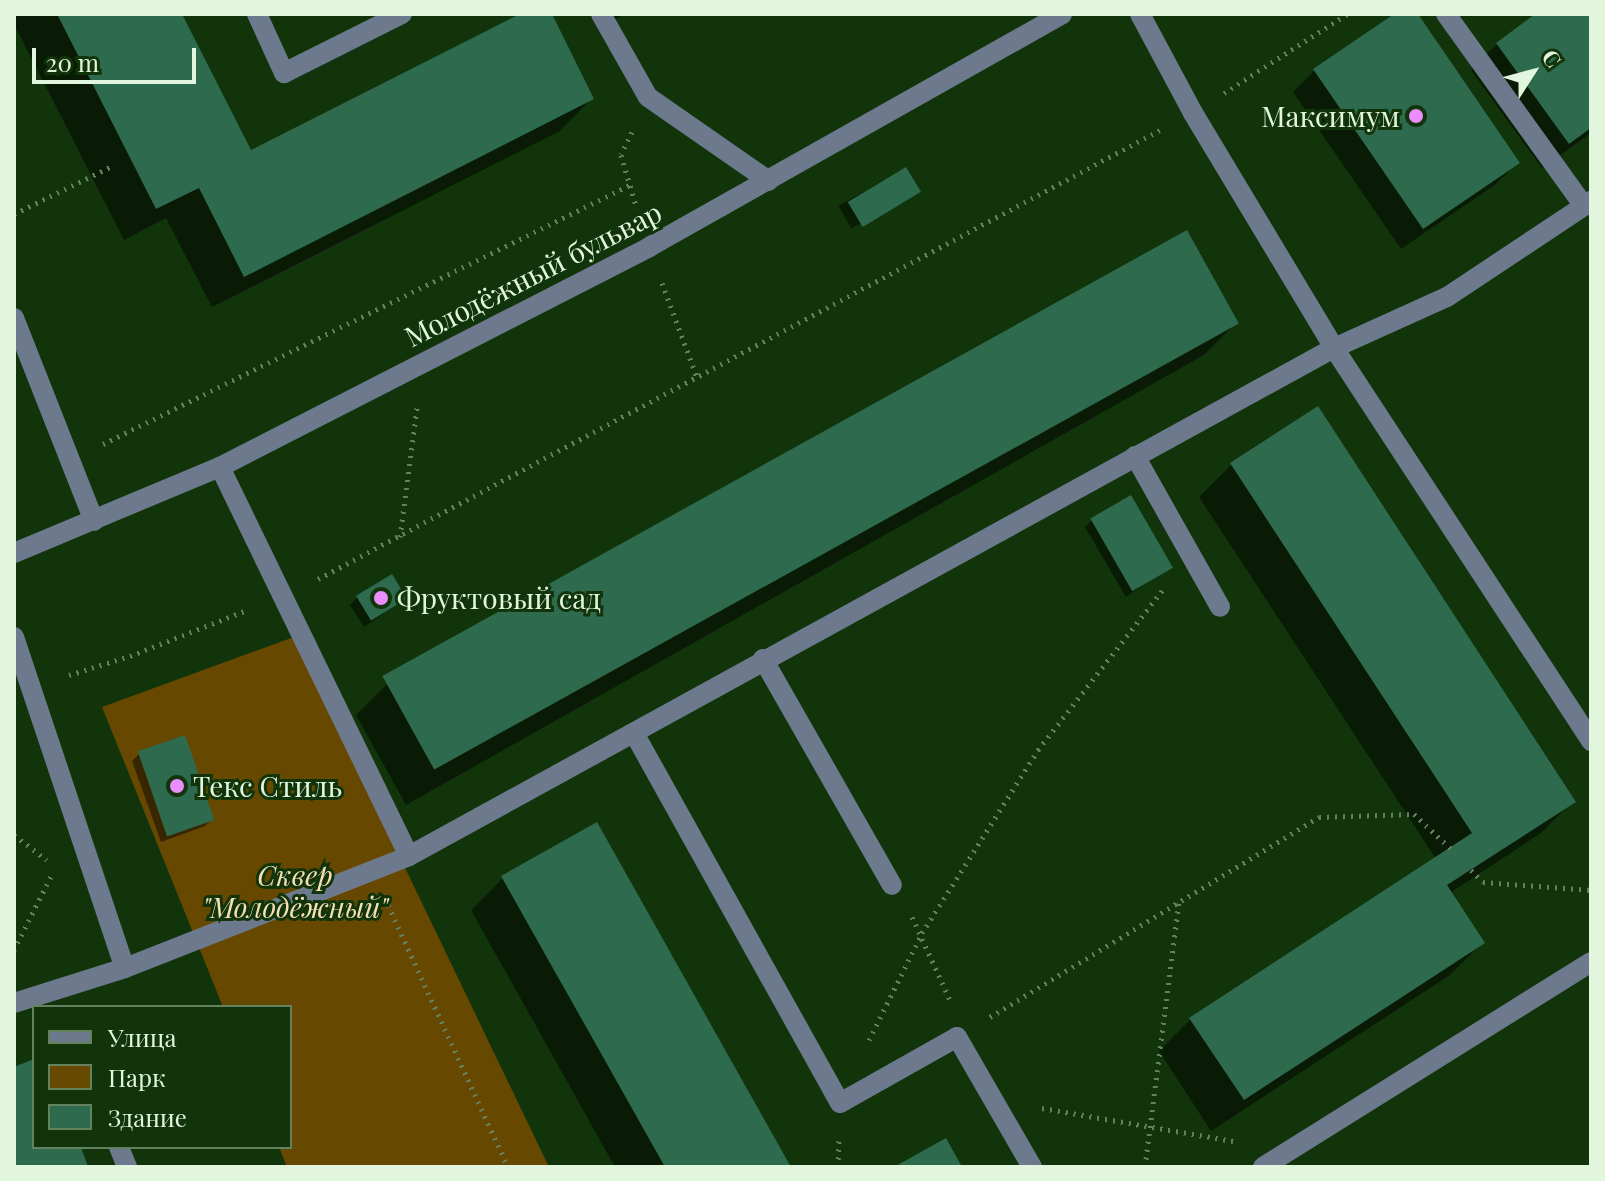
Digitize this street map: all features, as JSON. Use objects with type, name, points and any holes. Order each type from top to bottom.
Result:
[{"type":"street","points":[[257,14],[284,73],[402,14]]},
{"type":"street","points":[[601,14],[648,97],[769,181]]},
{"type":"street","name":"Молодёжный бульвар","points":[[14,553],[220,467],[769,181],[1062,14]]},
{"type":"street","points":[[1140,14],[1193,113],[1334,348],[1591,741]]},
{"type":"street","points":[[14,1003],[65,999],[125,968],[409,856],[1334,348],[1447,297],[1587,203],[1446,14]]},
{"type":"street","points":[[14,318],[94,521]]},
{"type":"street","points":[[1135,456],[1220,607]]},
{"type":"street","points":[[220,467],[409,856]]},
{"type":"street","points":[[14,637],[125,968]]},
{"type":"street","points":[[763,659],[892,885]]},
{"type":"street","points":[[634,733],[840,1103],[957,1037],[1032,1167]]},
{"type":"street","points":[[1263,1167],[1591,962]]},
{"type":"path","points":[[31,687],[130,656],[281,597],[400,538],[1193,113],[1347,14]]},
{"type":"path","points":[[14,214],[110,167]]},
{"type":"path","points":[[70,460],[630,185]]},
{"type":"path","points":[[400,538],[422,363]]},
{"type":"path","points":[[867,1044],[922,933],[1038,750],[1190,554]]},
{"type":"path","points":[[892,885],[922,933],[949,991],[957,1037],[1319,817],[1414,814],[1450,848]]},
{"type":"path","points":[[14,950],[77,824]]},
{"type":"path","points":[[1471,870],[1483,882],[1591,890]]},
{"type":"path","points":[[373,871],[508,1167]]},
{"type":"path","points":[[1145,1167],[1179,902]]},
{"type":"path","points":[[993,1100],[1289,1150]]},
{"type":"green space","name":"Сквер \"Молодёжный\"","points":[[294,637],[549,1167],[287,1167],[280,1149],[292,1149],[292,1005],[222,1005],[102,707]]},
{"type":"building","points":[[57,14],[182,14],[251,150],[520,14],[552,14],[594,99],[244,277],[199,188],[156,209]]},
{"type":"building","name":"Максимум","points":[[1394,14],[1418,14],[1520,163],[1423,229],[1313,69]]},
{"type":"building","points":[[1535,14],[1591,14],[1591,128],[1569,144],[1496,43]]},
{"type":"building","points":[[906,167],[921,192],[863,227],[848,202]]},
{"type":"building","points":[[1187,230],[1239,324],[434,770],[382,676]]},
{"type":"building","points":[[1318,406],[1576,802],[1447,885],[1485,943],[1244,1100],[1189,1018],[1472,833],[1230,463]]},
{"type":"building","points":[[1131,495],[1173,568],[1132,591],[1090,518]]},
{"type":"building","name":"Фруктовый сад","points":[[392,574],[407,599],[371,620],[356,596]]},
{"type":"building","name":"Текс Стиль","points":[[185,735],[214,820],[167,836],[138,751]]},
{"type":"building","points":[[597,822],[791,1167],[665,1167],[501,876]]},
{"type":"building","points":[[32,1060],[32,1149],[82,1149],[88,1167],[14,1167],[14,1067]]},
{"type":"building","points":[[946,1138],[962,1167],[894,1167]]},
{"type":"place","name":"Максимум","points":[[1416,116]]},
{"type":"place","name":"Фруктовый сад","points":[[381,598]]},
{"type":"place","name":"Текс Стиль","points":[[177,786]]}]
